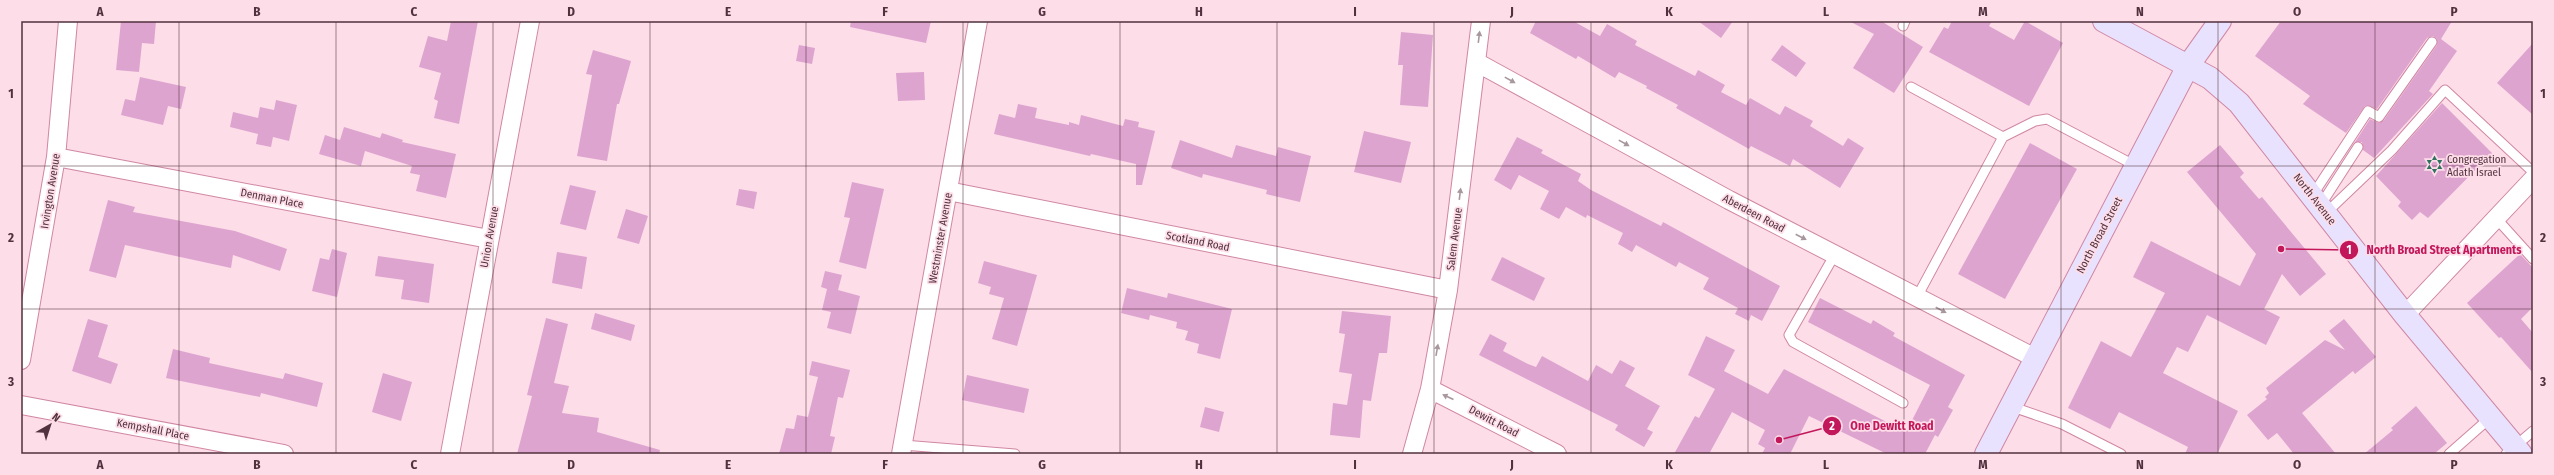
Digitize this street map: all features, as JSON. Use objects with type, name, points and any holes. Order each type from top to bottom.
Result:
[{"type":"main road","name":"North Avenue","points":[[2104,21],[2210,78],[2239,103],[2405,315],[2492,417],[2514,451]]},
{"type":"main road","name":"North Broad Street","points":[[1986,454],[2188,66],[2220,21]]},
{"type":"street","name":"Irvington Avenue","points":[[21,360],[56,157],[68,21]]},
{"type":"street","name":"Union Avenue","points":[[450,454],[530,21]]},
{"type":"street","name":"Westminster Avenue","points":[[902,450],[978,21]]},
{"type":"street","name":"Salem Avenue","points":[[1412,454],[1430,389],[1448,290],[1481,21]]},
{"type":"street","name":"Aberdeen Road","points":[[1476,62],[1729,200],[2035,358]]},
{"type":"street","name":"Denman Place","points":[[56,157],[489,239]]},
{"type":"street","points":[[2405,315],[2533,179]]},
{"type":"street","name":"Scotland Road","points":[[948,192],[1448,290]]},
{"type":"street","name":"Dewitt Road","points":[[1430,389],[1557,454]]},
{"type":"street","name":"Kempshall Place","points":[[21,405],[284,454]]},
{"type":"lane","points":[[2319,205],[2368,111],[2379,118],[2432,42]]},
{"type":"lane","points":[[1911,88],[2003,137]]},
{"type":"lane","points":[[2319,205],[2392,150],[2445,90],[2533,172]]},
{"type":"lane","points":[[1917,297],[2003,137],[2035,121],[2047,119],[2136,166]]},
{"type":"lane","points":[[2319,205],[2358,147]]},
{"type":"lane","points":[[2496,218],[2533,259]]},
{"type":"lane","points":[[1835,254],[1789,335],[1793,342],[1903,403]]},
{"type":"lane","points":[[2010,406],[2062,424],[2121,454]]},
{"type":"lane","points":[[2449,454],[2492,417]]},
{"type":"lane","points":[[2514,451],[2533,431]]},
{"type":"lane","points":[[902,450],[1015,454]]},
{"type":"building","points":[[121,21],[156,21],[154,44],[142,43],[139,72],[116,70]]},
{"type":"building","points":[[451,21],[478,21],[459,124],[434,118],[438,101],[434,99],[441,73],[419,67],[428,36],[447,41]]},
{"type":"building","points":[[851,21],[931,21],[926,43],[850,27]]},
{"type":"building","points":[[1536,21],[1573,21],[1600,36],[1607,24],[1637,41],[1635,45],[1695,76],[1698,70],[1725,85],[1721,92],[1746,105],[1750,98],[1780,115],[1785,106],[1813,121],[1810,126],[1843,146],[1848,138],[1864,148],[1840,188],[1793,159],[1790,166],[1751,146],[1749,149],[1676,108],[1678,105],[1646,88],[1647,86],[1619,72],[1615,78],[1578,56],[1576,59],[1530,33]]},
{"type":"building","points":[[1698,21],[1733,21],[1721,38]]},
{"type":"building","points":[[1849,21],[1881,21],[1923,47],[1894,93],[1853,68],[1874,34]]},
{"type":"building","points":[[1952,21],[1992,21],[1989,26],[2014,40],[2025,21],[2063,43],[2029,106],[1929,52],[1944,27],[1948,29]]},
{"type":"building","points":[[2281,21],[2452,21],[2441,39],[2457,51],[2429,91],[2433,94],[2374,158],[2363,150],[2362,142],[2355,142],[2370,119],[2379,123],[2384,120],[2437,45],[2437,39],[2433,36],[2427,38],[2377,109],[2365,106],[2346,133],[2303,104],[2310,96],[2255,56]]},
{"type":"building","points":[[1401,32],[1433,35],[1428,107],[1400,105],[1403,65],[1398,65]]},
{"type":"building","points":[[2533,43],[2533,115],[2497,83]]},
{"type":"building","points":[[799,45],[815,48],[812,64],[796,61]]},
{"type":"building","points":[[1782,45],[1806,63],[1796,77],[1771,60]]},
{"type":"building","points":[[593,50],[631,61],[619,104],[617,104],[607,161],[577,156],[592,75],[586,74]]},
{"type":"building","points":[[924,72],[925,100],[898,101],[896,73]]},
{"type":"building","points":[[140,77],[186,87],[181,109],[168,106],[163,125],[121,115],[125,99],[135,101]]},
{"type":"building","points":[[276,100],[297,105],[289,141],[273,137],[271,147],[256,144],[258,134],[230,127],[233,112],[258,118],[260,107],[274,110]]},
{"type":"building","name":"Congregation Adath Israel","points":[[2442,103],[2492,153],[2428,218],[2420,212],[2412,220],[2398,206],[2401,202],[2376,176]]},
{"type":"building","points":[[1018,104],[1037,108],[1035,118],[1069,125],[1069,122],[1079,125],[1081,115],[1123,126],[1125,119],[1139,122],[1138,127],[1155,131],[1142,185],[1136,185],[1136,164],[1091,154],[1090,156],[994,134],[999,114],[1015,118]]},
{"type":"building","points":[[344,127],[380,138],[382,133],[403,140],[402,142],[456,154],[446,198],[416,191],[420,175],[410,173],[412,166],[365,151],[361,166],[319,154],[325,135],[340,140]]},
{"type":"building","points":[[1364,131],[1411,142],[1401,183],[1354,172]]},
{"type":"building","points":[[1517,137],[1543,150],[1541,153],[1581,174],[1578,181],[1591,190],[1661,226],[1663,222],[1780,286],[1762,321],[1751,315],[1749,321],[1735,314],[1738,308],[1703,289],[1709,278],[1679,262],[1676,267],[1636,245],[1632,252],[1618,244],[1623,233],[1587,215],[1586,218],[1566,207],[1559,219],[1540,209],[1549,191],[1519,175],[1511,190],[1494,180]]},
{"type":"building","points":[[1180,140],[1232,158],[1236,145],[1276,156],[1278,147],[1311,156],[1300,202],[1266,194],[1267,190],[1203,174],[1202,178],[1171,168]]},
{"type":"building","points":[[2030,143],[2077,169],[2005,299],[1958,274]]},
{"type":"building","points":[[2220,145],[2244,173],[2240,177],[2259,199],[2262,197],[2326,274],[2300,296],[2282,274],[2264,309],[2280,317],[2266,345],[2207,315],[2188,352],[2177,347],[2163,373],[2238,411],[2217,454],[2185,454],[2188,447],[2119,412],[2110,429],[2068,408],[2101,341],[2131,357],[2165,293],[2133,277],[2151,241],[2240,286],[2256,254],[2187,172]]},
{"type":"building","points":[[852,182],[884,189],[866,269],[839,262],[850,218],[844,217]]},
{"type":"building","points":[[570,185],[596,191],[586,230],[560,224]]},
{"type":"building","points":[[739,189],[757,192],[754,209],[736,205]]},
{"type":"building","points":[[108,200],[135,207],[133,212],[235,231],[287,249],[280,271],[233,255],[231,268],[125,245],[116,278],[89,271]]},
{"type":"building","points":[[626,209],[648,216],[639,244],[617,238]]},
{"type":"building","points":[[332,249],[347,253],[337,297],[312,291],[320,258],[329,260]]},
{"type":"building","points":[[557,252],[587,257],[582,289],[552,283]]},
{"type":"building","points":[[2520,254],[2533,268],[2533,307],[2521,319],[2533,333],[2533,373],[2501,337],[2499,338],[2467,303]]},
{"type":"building","points":[[378,256],[434,264],[429,303],[401,299],[404,280],[375,276]]},
{"type":"building","points":[[1502,257],[1545,278],[1534,301],[1491,280]]},
{"type":"building","points":[[984,261],[1037,275],[1017,346],[992,339],[1004,298],[989,294],[991,287],[978,283]]},
{"type":"building","points":[[825,271],[842,275],[838,290],[860,296],[851,334],[827,328],[831,312],[822,310],[827,289],[821,287]]},
{"type":"building","points":[[1127,288],[1167,298],[1168,293],[1232,309],[1220,359],[1197,353],[1199,344],[1185,340],[1188,331],[1176,328],[1177,322],[1150,315],[1149,320],[1121,313]]},
{"type":"building","points":[[1820,298],[1871,324],[1873,320],[1895,333],[1893,336],[1965,375],[1948,407],[1953,410],[1938,437],[1935,435],[1925,454],[1887,454],[1809,416],[1790,454],[1762,454],[1765,448],[1758,444],[1765,430],[1732,412],[1709,454],[1674,454],[1695,416],[1699,418],[1715,389],[1688,375],[1706,336],[1735,350],[1724,371],[1768,394],[1784,369],[1906,432],[1930,385],[1808,322]]},
{"type":"building","points":[[1342,311],[1391,316],[1387,353],[1379,353],[1371,401],[1363,400],[1360,438],[1330,435],[1333,403],[1347,405],[1352,374],[1339,372],[1345,334],[1339,333]]},
{"type":"building","points":[[595,313],[635,325],[631,341],[591,329]]},
{"type":"building","points":[[546,318],[568,324],[554,383],[569,386],[562,413],[599,418],[597,432],[660,450],[659,454],[517,454],[532,396],[527,395]]},
{"type":"building","points":[[88,319],[108,325],[98,357],[118,364],[111,384],[72,371]]},
{"type":"building","points":[[2344,319],[2376,357],[2355,374],[2353,371],[2302,413],[2336,454],[2294,454],[2277,433],[2268,440],[2247,415],[2267,399],[2265,397],[2269,393],[2266,388],[2325,340],[2345,350],[2329,331]]},
{"type":"building","points":[[1490,334],[1507,343],[1503,351],[1528,364],[1536,367],[1542,356],[1588,381],[1596,365],[1612,374],[1620,360],[1635,368],[1625,386],[1660,406],[1647,429],[1653,432],[1644,447],[1615,430],[1618,425],[1479,355]]},
{"type":"building","points":[[173,349],[210,358],[209,363],[283,379],[285,373],[323,383],[317,407],[261,393],[260,397],[166,378]]},
{"type":"building","points":[[812,361],[850,370],[843,398],[838,397],[830,436],[835,437],[831,454],[779,454],[786,428],[794,429],[797,415],[808,417],[818,377],[809,375]]},
{"type":"building","points":[[383,373],[412,382],[401,421],[372,412]]},
{"type":"building","points":[[967,375],[1029,389],[1024,413],[962,400]]},
{"type":"building","points":[[2416,406],[2447,443],[2434,454],[2364,454],[2393,430],[2391,428]]},
{"type":"building","points":[[1205,407],[1224,412],[1219,432],[1200,427]]},
{"type":"place","name":"Congregation Adath Israel","points":[[2434,165]]},
{"type":"place","name":"North Broad Street Apartments","points":[[2281,249]]},
{"type":"place","name":"One Dewitt Road","points":[[1779,440]]}]
